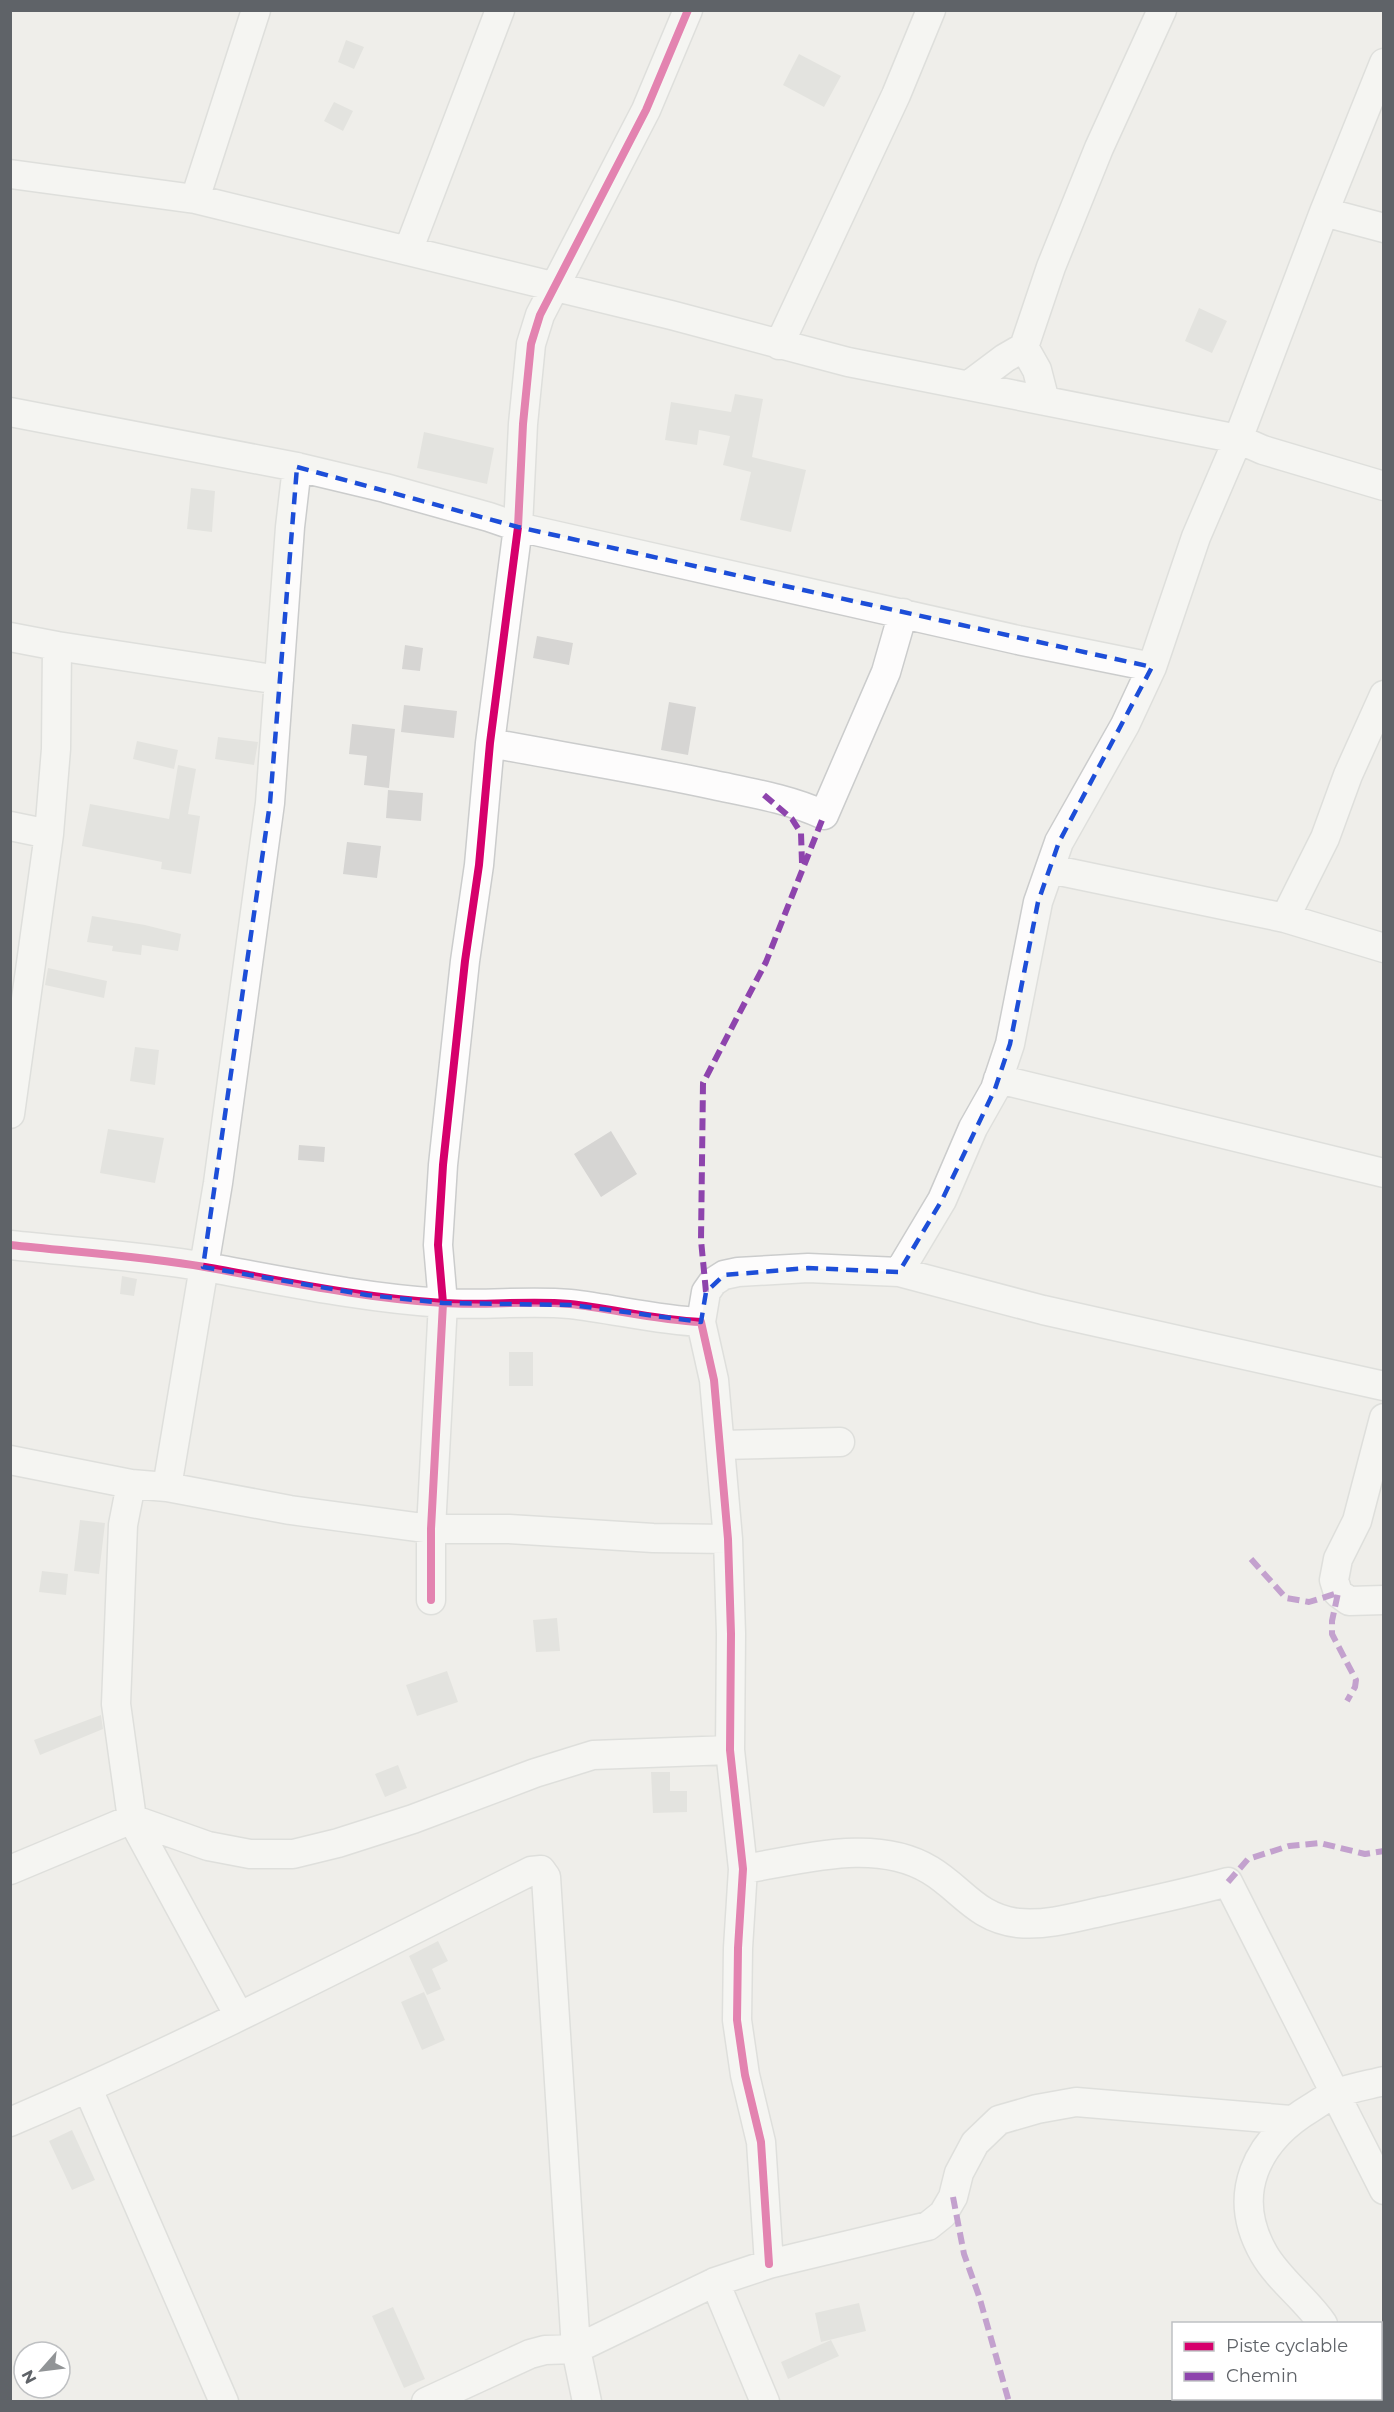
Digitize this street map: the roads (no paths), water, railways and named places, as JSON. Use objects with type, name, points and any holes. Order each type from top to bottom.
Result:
[{"type":"street","points":[[195,199],[256,10]]},
{"type":"street","points":[[408,251],[500,10]]},
{"type":"street","points":[[431,1600],[431,1529],[443,1303],[438,1245],[443,1165],[465,961],[479,865],[490,743],[518,527],[523,424],[531,344],[540,315],[646,110],[688,10]]},
{"type":"street","points":[[779,345],[896,95],[931,10]]},
{"type":"street","points":[[969,385],[1024,346],[1051,267],[1099,148],[1162,10]]},
{"type":"street","points":[[899,1272],[942,1200],[973,1128],[998,1079],[1015,1023],[1025,960],[1038,902],[1059,842],[1079,802],[1120,734],[1152,667],[1196,537],[1238,439],[1383,63]]},
{"type":"street","points":[[10,174],[195,199],[555,287],[779,345],[919,377],[1238,439],[1263,450],[1383,486]]},
{"type":"street","points":[[1324,212],[1383,228]]},
{"type":"street","points":[[1024,346],[1036,370],[1045,401]]},
{"type":"street","points":[[10,412],[297,467],[375,485],[518,527],[1018,640],[1152,667]]},
{"type":"street","points":[[167,1487],[218,1183],[270,803],[297,467]]},
{"type":"street","points":[[490,743],[665,774],[764,795],[807,807],[824,815],[886,672],[903,613]]},
{"type":"street","points":[[10,637],[279,680]]},
{"type":"street","points":[[10,1114],[15,1035],[49,834],[56,749],[57,646]]},
{"type":"street","points":[[1285,918],[1325,838],[1348,775],[1380,712]]},
{"type":"street","points":[[10,825],[49,834]]},
{"type":"street","points":[[1050,869],[1285,918],[1383,948]]},
{"type":"street","points":[[998,1079],[1383,1173]]},
{"type":"street","points":[[10,1245],[203,1267],[282,1283],[443,1303],[542,1302],[701,1322]]},
{"type":"street","points":[[769,2264],[761,2142],[745,2075],[737,2020],[738,1948],[743,1869],[730,1750],[731,1634],[728,1539],[714,1380],[701,1322],[706,1292],[712,1282],[724,1275],[738,1272],[808,1268],[899,1272],[1043,1310],[1383,1386]]},
{"type":"street","points":[[1383,1418],[1360,1512],[1338,1559],[1334,1580],[1338,1593],[1349,1601],[1383,1600]]},
{"type":"street","points":[[721,1445],[840,1442]]},
{"type":"street","points":[[10,1460],[131,1484],[167,1487],[290,1509],[431,1529],[509,1528],[653,1538],[728,1539]]},
{"type":"street","points":[[131,1484],[123,1525],[116,1704],[132,1819],[239,2016]]},
{"type":"street","points":[[10,1870],[132,1819],[208,1846],[250,1854],[293,1854],[338,1843],[414,1819],[535,1773],[593,1755],[730,1750]]},
{"type":"street","points":[[743,1869],[847,1853],[867,1852],[910,1860],[942,1877],[978,1909],[1018,1923],[1070,1919],[1228,1882],[1383,2190]]},
{"type":"street","points":[[10,2122],[88,2089],[531,1871],[541,1870],[546,1877],[576,2349],[587,2402]]},
{"type":"street","points":[[1321,2322],[1265,2257],[1254,2235],[1247,2208],[1250,2181],[1262,2152],[1291,2120],[1334,2094],[1383,2081]]},
{"type":"street","points":[[88,2089],[224,2402]]},
{"type":"street","points":[[426,2402],[530,2354],[545,2350],[576,2349],[715,2282],[769,2264],[928,2226],[943,2214],[953,2197],[959,2173],[975,2143],[999,2120],[1037,2109],[1076,2102],[1291,2120]]},
{"type":"street","points":[[715,2282],[765,2402]]}]
